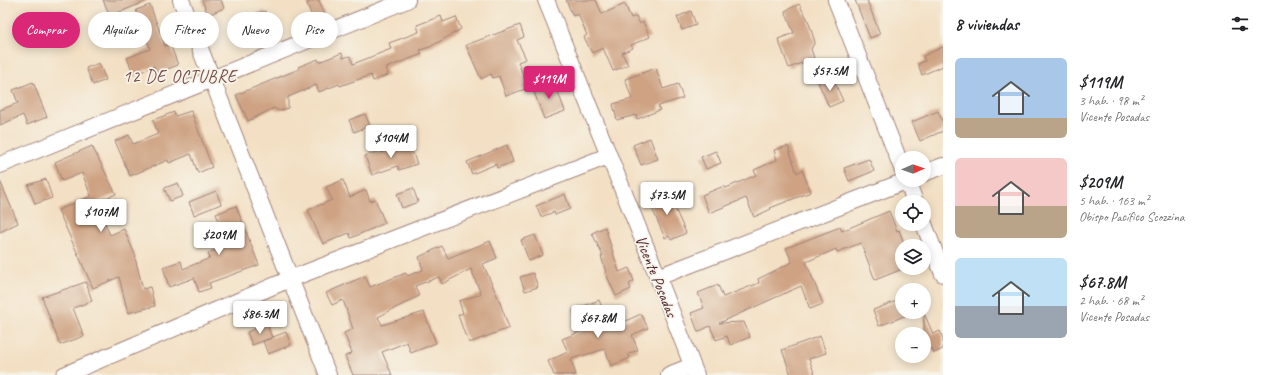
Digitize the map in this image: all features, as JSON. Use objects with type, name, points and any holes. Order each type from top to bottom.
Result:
[{"type":"street","points":[[181,0],[328,375]]},
{"type":"street","points":[[0,165],[407,0]]},
{"type":"street","name":"Vicente Posadas","points":[[546,0],[658,277],[694,371]]},
{"type":"street","points":[[836,0],[895,151]]},
{"type":"street","points":[[64,375],[290,279],[608,156]]},
{"type":"street","points":[[931,170],[943,166]]},
{"type":"street","points":[[658,277],[895,185]]},
{"type":"street","points":[[927,231],[943,274]]},
{"type":"street","points":[[669,375],[694,371]]},
{"type":"building","points":[[103,0],[147,0],[120,12],[108,12]]},
{"type":"building","points":[[202,0],[221,0],[224,8],[215,12],[207,12]]},
{"type":"building","points":[[319,0],[324,12],[310,12],[307,3]]},
{"type":"building","points":[[566,0],[596,0],[602,14],[625,4],[631,18],[636,16],[640,24],[643,22],[650,37],[631,45],[633,48],[622,53],[628,65],[613,71],[603,48],[592,53],[584,37],[587,35],[578,14],[573,16]]},
{"type":"building","points":[[855,0],[867,0],[880,34],[870,38]]},
{"type":"building","points":[[799,4],[808,20],[815,42],[811,49],[814,58],[789,68],[778,39],[794,33],[785,11]]},
{"type":"building","points":[[150,5],[160,32],[160,48],[172,48],[178,65],[157,73],[154,66],[134,75],[127,58],[152,48],[152,12],[137,12],[136,10]]},
{"type":"building","points":[[691,11],[696,25],[682,30],[677,17]]},
{"type":"building","points":[[441,16],[443,22],[456,17],[461,29],[430,47],[420,50],[422,54],[386,68],[388,75],[373,81],[371,75],[340,86],[339,84],[319,92],[316,85],[288,97],[288,108],[279,111],[274,108],[248,121],[236,95],[299,69],[298,67],[318,59],[319,62],[342,53],[343,58],[350,56],[353,64],[391,49],[389,43],[419,32],[417,25]]},
{"type":"building","points":[[520,25],[524,37],[517,40],[526,59],[518,62],[528,88],[506,96],[499,76],[493,78],[491,74],[481,79],[466,45]]},
{"type":"building","points":[[943,47],[943,66],[922,75],[918,64],[925,61],[923,56]]},
{"type":"building","points":[[99,63],[106,80],[93,85],[86,68]]},
{"type":"building","points":[[656,68],[663,89],[678,84],[683,98],[658,106],[660,110],[637,119],[636,115],[617,120],[613,104],[632,99],[625,79]]},
{"type":"building","points":[[832,76],[843,101],[829,107],[818,82]]},
{"type":"building","points":[[554,81],[565,111],[544,119],[533,89]]},
{"type":"building","points":[[33,82],[47,117],[27,125],[23,115],[0,125],[0,110],[18,103],[13,90]]},
{"type":"building","points":[[191,111],[212,167],[198,173],[191,154],[169,163],[168,160],[130,176],[115,141],[129,135],[133,144],[158,134],[153,120],[174,112],[175,116]]},
{"type":"building","points":[[938,111],[943,123],[943,131],[920,141],[912,122]]},
{"type":"building","points":[[365,114],[370,126],[354,132],[349,120]]},
{"type":"building","points":[[650,138],[658,159],[641,165],[633,145]]},
{"type":"building","points":[[409,143],[417,164],[399,170],[398,166],[372,175],[365,156],[382,150],[382,153]]},
{"type":"building","points":[[507,145],[513,162],[497,168],[496,164],[472,174],[467,162]]},
{"type":"building","points":[[92,146],[116,194],[96,202],[110,235],[124,229],[136,257],[143,289],[150,287],[155,306],[128,313],[119,277],[93,288],[58,210],[91,196],[82,173],[62,181],[55,162]]},
{"type":"building","points":[[788,146],[797,173],[802,170],[811,192],[770,208],[771,209],[754,217],[746,198],[709,213],[702,195],[724,186],[726,188],[756,175],[754,170],[777,160],[774,150]]},
{"type":"building","points":[[716,151],[721,163],[706,169],[701,157]]},
{"type":"building","points":[[869,159],[874,171],[849,181],[844,168]]},
{"type":"building","points":[[46,179],[52,198],[35,204],[28,185]]},
{"type":"building","points":[[343,180],[350,197],[366,190],[370,201],[375,199],[385,223],[351,238],[349,233],[323,244],[308,210],[332,200],[326,187]]},
{"type":"building","points":[[0,181],[18,223],[0,232]]},
{"type":"building","points":[[178,183],[183,196],[170,201],[164,188]]},
{"type":"building","points":[[413,188],[418,202],[402,208],[397,194]]},
{"type":"building","points":[[216,191],[221,204],[194,215],[189,202]]},
{"type":"building","points":[[667,191],[686,233],[671,240],[669,236],[665,238],[648,199]]},
{"type":"building","points":[[565,194],[570,209],[555,215],[554,212],[541,217],[536,206]]},
{"type":"building","points":[[236,206],[259,265],[209,283],[211,288],[199,292],[194,278],[169,287],[163,267],[181,261],[183,269],[210,258],[208,253],[228,245],[216,214]]},
{"type":"building","points":[[889,211],[895,226],[895,231],[899,231],[902,239],[895,239],[895,272],[875,280],[861,243],[837,252],[836,249],[806,262],[823,304],[810,309],[801,286],[719,323],[744,322],[750,337],[730,345],[727,336],[716,340],[710,326],[698,332],[691,313],[704,308],[698,293],[718,285],[723,297],[759,283],[758,279],[792,262],[786,248],[840,227],[842,231]]},
{"type":"building","points":[[605,227],[619,272],[629,268],[634,281],[629,284],[631,289],[616,296],[607,276],[601,256],[603,256],[592,233]]},
{"type":"building","points":[[535,235],[543,255],[529,261],[521,240]]},
{"type":"building","points":[[490,241],[497,258],[483,264],[499,300],[509,328],[469,343],[458,315],[463,313],[459,301],[481,294],[471,269],[442,284],[439,277],[415,286],[419,296],[378,317],[382,325],[424,312],[436,343],[411,353],[407,342],[382,352],[392,375],[353,375],[345,356],[352,353],[344,333],[353,329],[343,300],[332,305],[326,293],[365,276],[370,287],[406,273],[407,276],[423,270],[419,257],[442,246],[448,258]]},
{"type":"building","points":[[533,273],[538,287],[525,291],[520,277]]},
{"type":"building","points":[[86,282],[92,301],[73,308],[84,336],[60,345],[42,297]]},
{"type":"building","points":[[599,300],[610,328],[641,314],[648,328],[632,335],[638,350],[628,354],[630,358],[611,366],[605,349],[571,359],[576,375],[554,375],[548,361],[568,352],[562,339],[582,331],[573,310]]},
{"type":"building","points":[[895,302],[895,319],[897,319],[879,326],[873,310]]},
{"type":"building","points":[[924,319],[927,319],[930,327],[924,327]]},
{"type":"building","points":[[267,324],[272,338],[252,345],[247,332]]},
{"type":"building","points":[[931,329],[933,334],[940,331],[943,339],[943,349],[934,353],[932,348]]},
{"type":"building","points":[[286,332],[291,345],[268,354],[263,341]]},
{"type":"building","points":[[820,336],[826,353],[809,359],[815,375],[791,375],[782,350]]},
{"type":"district","name":"12 DE OCTUBRE","points":[[180,76]]}]
